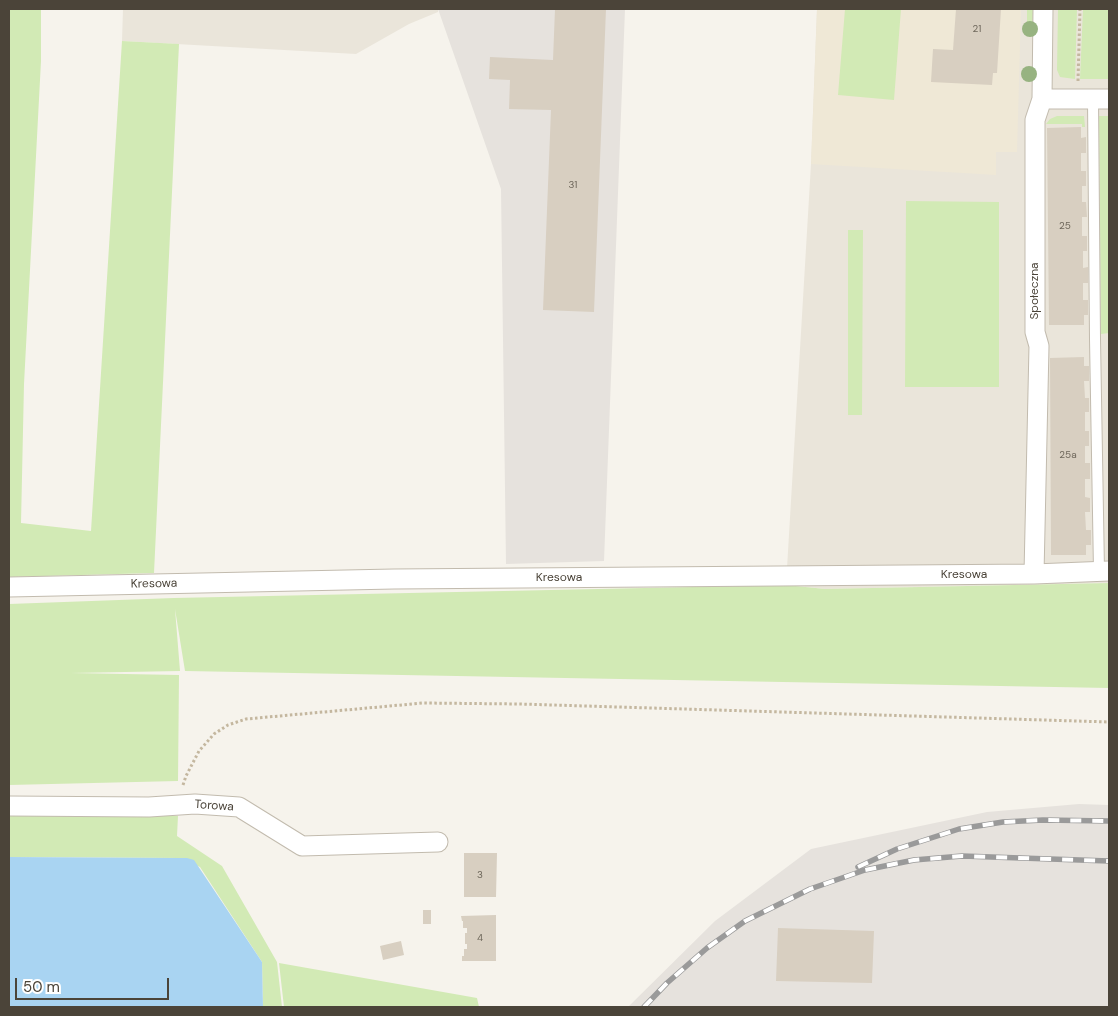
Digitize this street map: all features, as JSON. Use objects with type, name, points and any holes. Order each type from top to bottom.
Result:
[{"type":"street","name":"Społeczna","points":[[1034,574],[1039,346],[1034,327],[1035,120],[1042,99],[1043,9]]},
{"type":"street","points":[[1042,99],[1101,99]]},
{"type":"street","name":"Kresowa","points":[[9,587],[385,579],[1034,574],[1104,571]]},
{"type":"street","name":"Torowa","points":[[9,806],[149,807],[195,804],[239,807],[302,846],[438,842]]},
{"type":"lane","points":[[1101,99],[1095,339],[1104,571]]},
{"type":"path","points":[[1078,84],[1080,9]]},
{"type":"path","points":[[176,805],[186,776],[199,751],[214,734],[228,725],[246,719],[378,706],[423,703],[503,703],[1109,722]]},
{"type":"shaded area","points":[[123,9],[438,9],[438,12],[409,24],[356,54],[122,41]]},
{"type":"shaded area","points":[[438,9],[625,9],[604,561],[506,564],[501,189]]},
{"type":"shaded area","points":[[817,9],[1109,9],[1109,583],[825,589],[786,585],[811,164]]},
{"type":"shaded area","points":[[817,9],[1021,9],[1017,152],[996,152],[996,175],[811,164]]},
{"type":"shaded area","points":[[1079,804],[1109,805],[1109,1007],[628,1007],[715,921],[811,849],[987,812]]},
{"type":"green space","points":[[9,9],[41,9],[41,61],[24,384],[21,523],[91,531],[122,41],[179,44],[154,573],[9,577]]},
{"type":"green space","points":[[845,9],[901,9],[894,100],[838,95]]},
{"type":"green space","points":[[1027,9],[1033,9],[1032,33],[1027,32]]},
{"type":"green space","points":[[1058,9],[1077,9],[1075,79],[1060,77],[1057,70]]},
{"type":"green space","points":[[1083,9],[1109,9],[1109,79],[1080,79]]},
{"type":"green space","points":[[1057,116],[1084,116],[1085,127],[1082,127],[1082,124],[1046,124],[1050,119]]},
{"type":"green space","points":[[1099,116],[1109,116],[1109,333],[1101,334]]},
{"type":"green space","points":[[906,201],[999,202],[999,387],[905,387]]},
{"type":"green space","points":[[848,230],[863,230],[862,415],[848,415]]},
{"type":"green space","points":[[1109,583],[1109,688],[185,671],[175,609],[180,671],[71,673],[179,675],[178,781],[9,785],[9,604],[174,598],[786,585],[825,589]]},
{"type":"green space","points":[[9,814],[178,816],[177,836],[222,866],[277,962],[282,1007],[263,1007],[262,962],[200,867],[179,858],[9,857]]},
{"type":"green space","points":[[279,963],[477,998],[479,1007],[284,1007]]},
{"type":"water","points":[[9,857],[187,858],[194,860],[262,962],[263,1007],[9,1007]]},
{"type":"building","points":[[555,9],[606,9],[594,312],[543,310],[551,110],[509,109],[510,80],[489,79],[490,57],[553,60]]},
{"type":"building","points":[[956,9],[1001,9],[997,73],[993,73],[992,85],[931,82],[933,49],[953,50]]},
{"type":"building","points":[[1081,127],[1081,138],[1086,137],[1086,153],[1081,153],[1081,171],[1086,171],[1086,186],[1082,186],[1082,202],[1086,202],[1087,217],[1082,217],[1082,236],[1087,236],[1087,251],[1083,251],[1083,268],[1088,267],[1088,283],[1083,283],[1083,300],[1088,300],[1088,315],[1084,315],[1084,325],[1049,325],[1047,128]]},
{"type":"building","points":[[1084,357],[1084,366],[1089,366],[1089,381],[1084,381],[1085,398],[1089,398],[1089,412],[1085,412],[1085,431],[1089,431],[1089,446],[1085,446],[1085,463],[1090,463],[1090,479],[1085,479],[1085,497],[1090,498],[1090,512],[1085,512],[1086,530],[1091,530],[1091,545],[1086,545],[1086,555],[1051,555],[1050,358]]},
{"type":"building","points":[[464,853],[497,853],[496,897],[464,897]]},
{"type":"building","points":[[423,910],[431,910],[431,924],[423,924]]},
{"type":"building","points":[[496,915],[496,961],[462,961],[464,949],[467,949],[465,933],[467,933],[467,928],[463,928],[461,916]]},
{"type":"building","points":[[778,928],[874,931],[872,983],[776,981]]},
{"type":"building","points":[[401,941],[404,955],[383,960],[380,946]]},
{"type":"railway","points":[[858,867],[897,849],[959,829],[1003,822],[1043,820],[1109,821]]},
{"type":"railway","points":[[644,1007],[667,983],[707,948],[745,921],[810,889],[865,870],[914,860],[962,856],[1109,861]]}]
